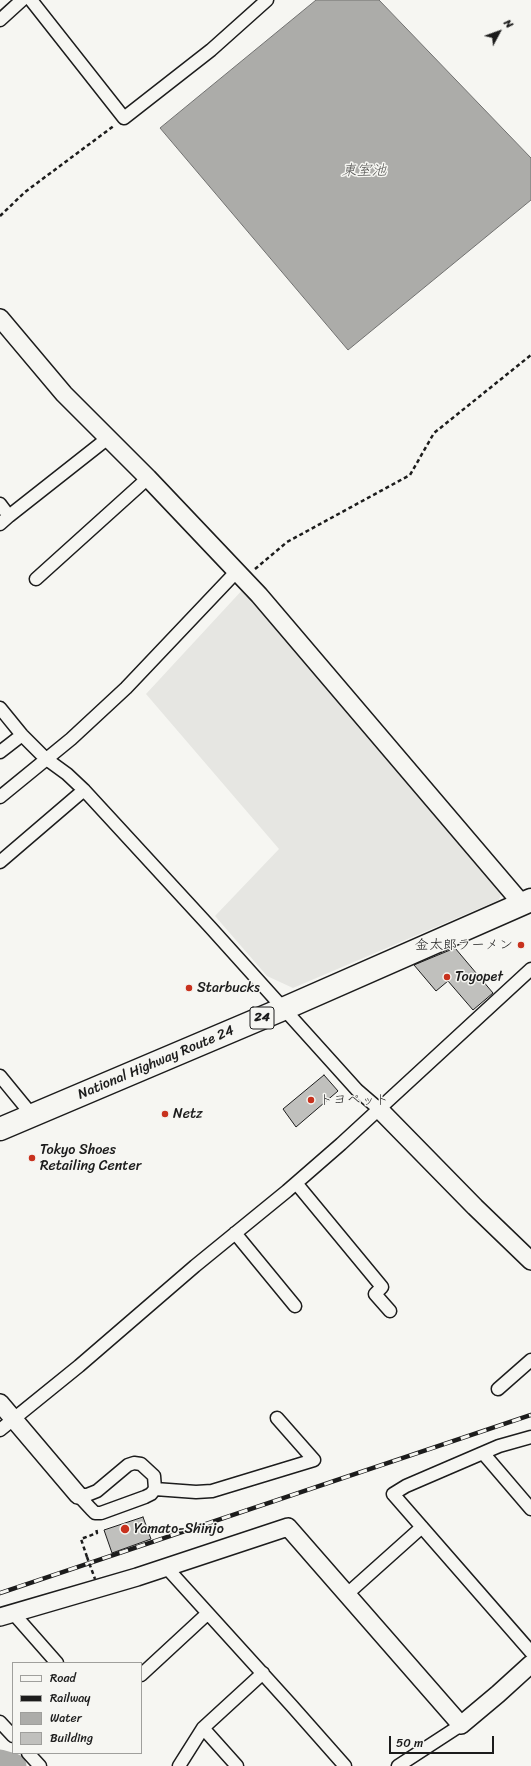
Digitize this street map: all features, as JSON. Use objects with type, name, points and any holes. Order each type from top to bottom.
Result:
[{"type":"highway","name":"National Highway Route 24","points":[[0,1129],[283,1009],[527,902]]},
{"type":"street","points":[[0,20],[22,0]]},
{"type":"street","points":[[31,0],[124,118],[211,50],[267,0]]},
{"type":"street","points":[[0,318],[64,394],[148,478],[240,575],[527,902]]},
{"type":"street","points":[[0,524],[108,438]]},
{"type":"street","points":[[36,579],[148,478]]},
{"type":"street","points":[[0,504],[9,516]]},
{"type":"street","points":[[0,797],[71,739],[126,688],[240,575]]},
{"type":"street","points":[[0,708],[22,735],[46,758],[67,774],[84,790],[357,1090],[379,1109],[475,1207],[531,1261]]},
{"type":"street","points":[[0,752],[22,735]]},
{"type":"street","points":[[0,862],[84,790]]},
{"type":"street","points":[[0,1430],[79,1366],[195,1266],[296,1183],[531,969]]},
{"type":"street","points":[[0,1076],[32,1115]]},
{"type":"street","points":[[296,1183],[382,1287],[375,1294],[390,1311]]},
{"type":"street","points":[[235,1233],[295,1306]]},
{"type":"street","points":[[498,1389],[531,1360]]},
{"type":"street","points":[[0,1403],[13,1419],[78,1495],[90,1509],[95,1512],[101,1513],[145,1497],[151,1494],[155,1489],[156,1483],[154,1476],[141,1464],[134,1463],[128,1465],[97,1491],[87,1495],[78,1495]]},
{"type":"street","points":[[155,1489],[196,1492],[212,1491],[314,1460],[276,1418]]},
{"type":"street","points":[[531,1436],[499,1446],[406,1486],[393,1494],[531,1652]]},
{"type":"street","points":[[483,1453],[531,1509]]},
{"type":"street","points":[[6,1615],[136,1577],[288,1527],[461,1725]]},
{"type":"street","points":[[346,1595],[422,1527]]},
{"type":"street","points":[[166,1567],[263,1673],[345,1766]]},
{"type":"street","points":[[142,1674],[208,1614]]},
{"type":"street","points":[[6,1615],[56,1662]]},
{"type":"street","points":[[398,1766],[461,1725],[531,1664]]},
{"type":"street","points":[[179,1766],[203,1728],[263,1673]]},
{"type":"street","points":[[0,1722],[12,1735]]},
{"type":"street","points":[[203,1728],[237,1766]]},
{"type":"street","points":[[29,1754],[40,1766]]},
{"type":"path","points":[[0,216],[25,192],[124,118]]},
{"type":"path","points":[[240,575],[287,542],[410,475],[434,433],[531,355]]},
{"type":"path","points":[[95,1579],[81,1539],[97,1533],[96,1528]]},
{"type":"shaded area","points":[[245,587],[503,888],[499,900],[293,988],[267,976],[215,916],[279,849],[146,694]]},
{"type":"water","name":"東室池","points":[[316,0],[379,0],[531,158],[531,200],[348,350],[160,128]]},
{"type":"building","points":[[455,948],[493,993],[473,1010],[448,981],[436,991],[414,965]]},
{"type":"building","name":"トヨペット","points":[[324,1075],[338,1091],[296,1127],[283,1109]]},
{"type":"building","points":[[143,1517],[151,1539],[112,1553],[104,1530]]},
{"type":"waterway","points":[[0,1762],[14,1766]]},
{"type":"railway","points":[[0,1593],[531,1415]]},
{"type":"place","name":"金太郎ラーメン","points":[[521,945]]},
{"type":"place","name":"Toyopet","points":[[447,977]]},
{"type":"place","name":"Starbucks","points":[[189,988]]},
{"type":"place","name":"トヨペット","points":[[311,1100]]},
{"type":"place","name":"Netz","points":[[165,1114]]},
{"type":"place","name":"Tokyo Shoes Retailing Center","points":[[32,1158]]},
{"type":"place","name":"Yamato-Shinjo","points":[[125,1529]]}]
